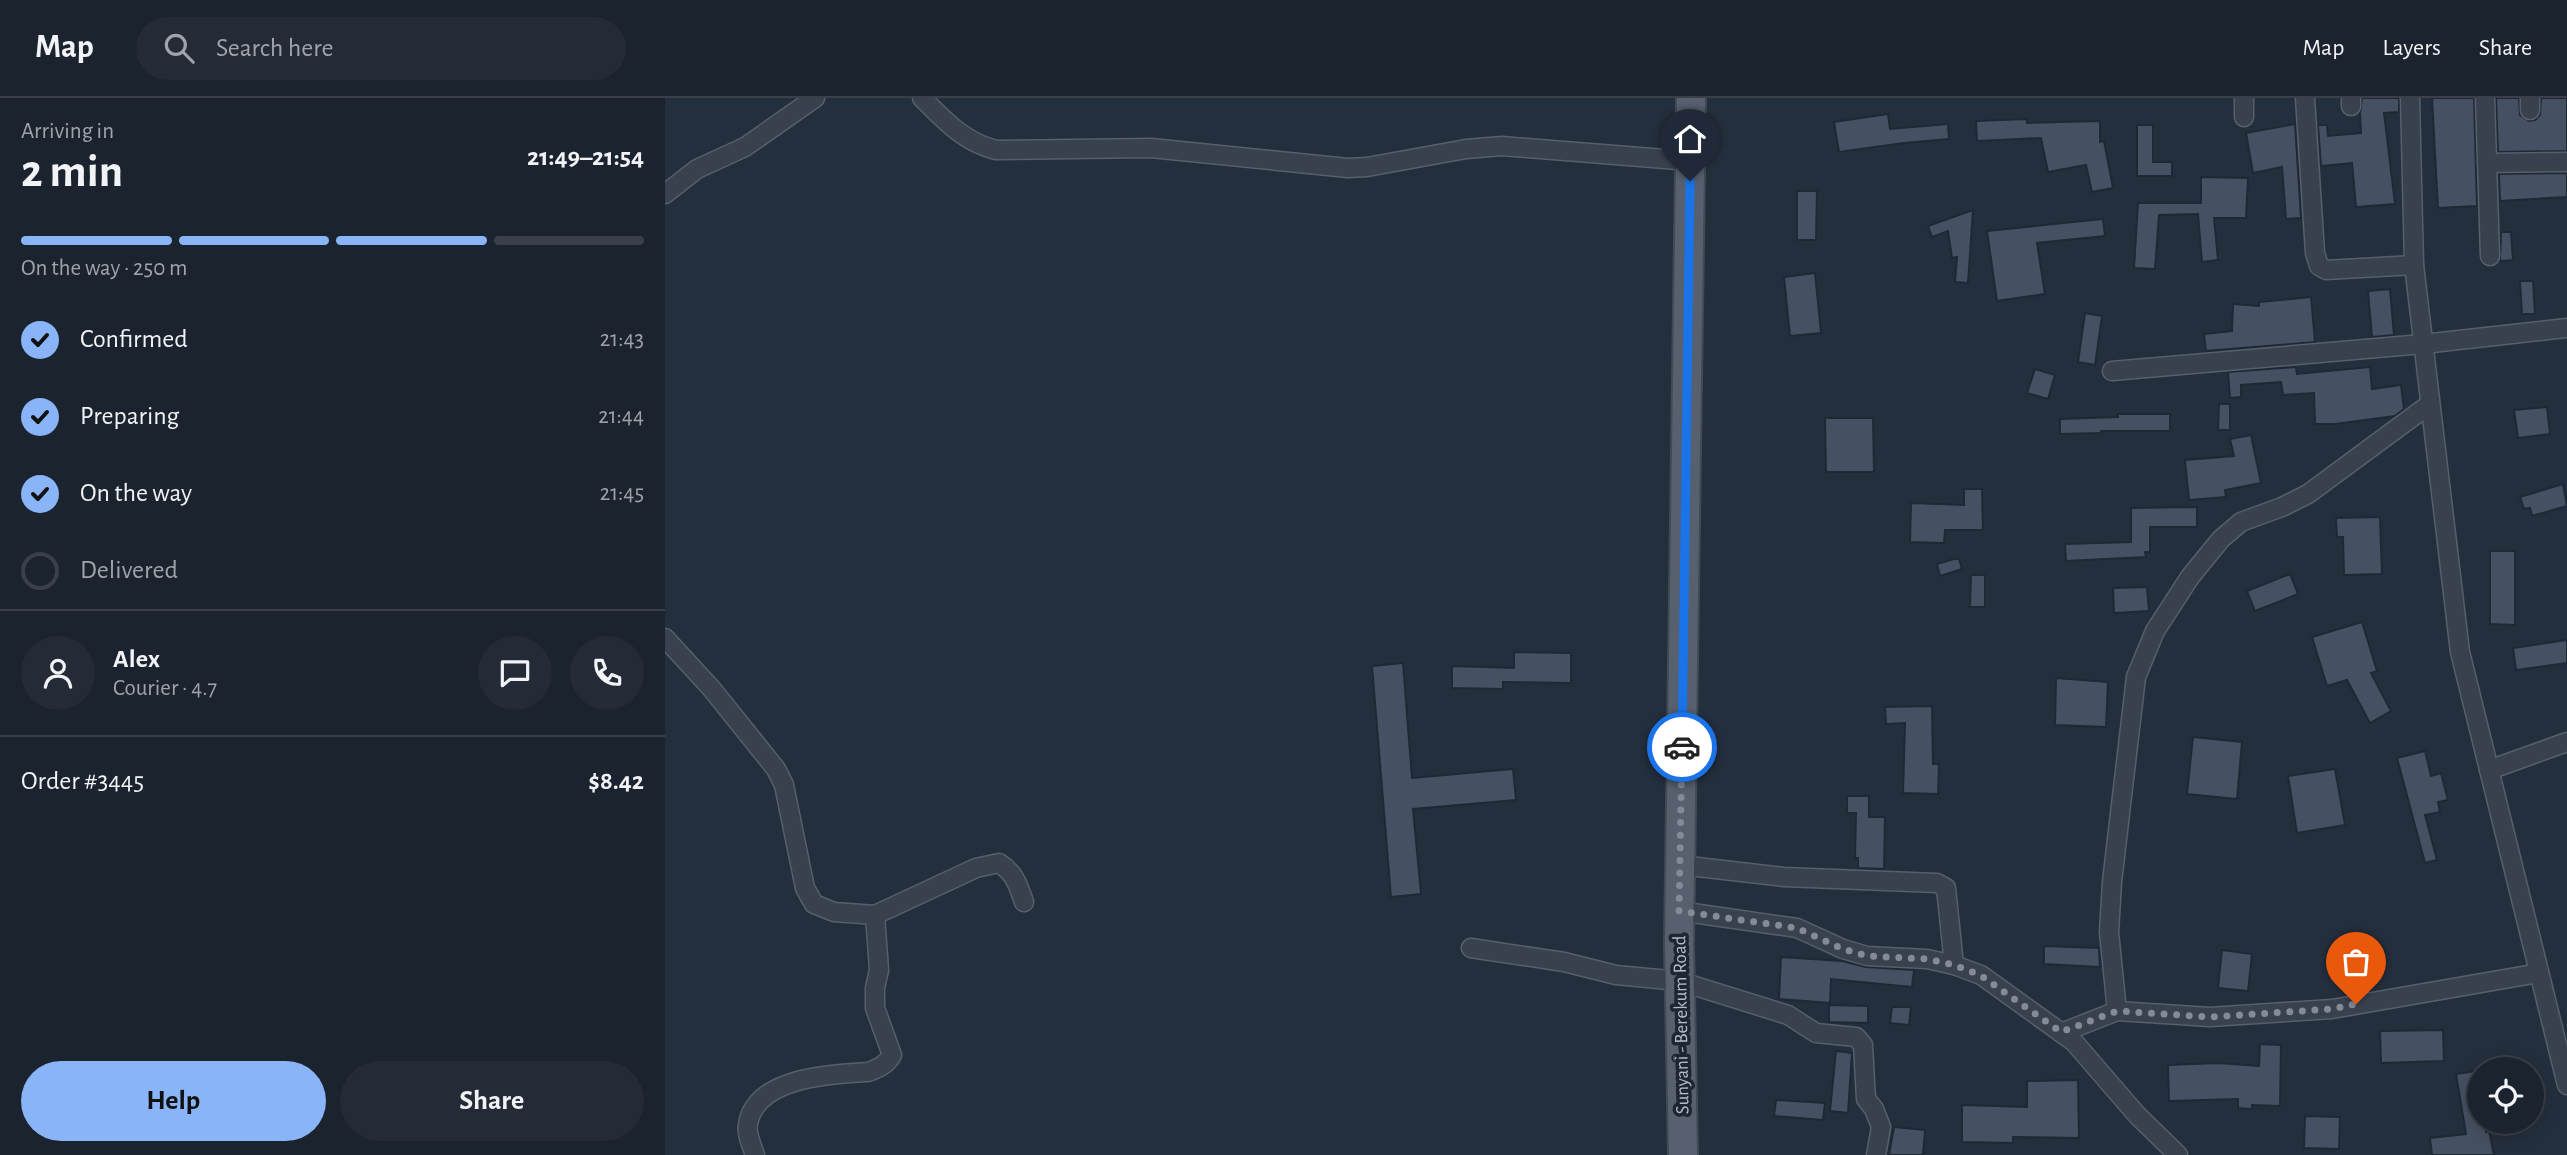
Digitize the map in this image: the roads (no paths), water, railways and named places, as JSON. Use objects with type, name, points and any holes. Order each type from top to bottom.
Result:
[{"type":"main road","name":"Sunyani - Berekum Road","points":[[1683,1155],[1679,911],[1691,98]]},
{"type":"street","points":[[665,194],[697,169],[745,146],[815,98]]},
{"type":"street","points":[[922,98],[966,138],[980,146],[996,150],[1151,148],[1348,168],[1466,149],[1502,146],[1690,161]]},
{"type":"street","points":[[2244,98],[2244,117]]},
{"type":"street","points":[[2305,98],[2315,253],[2319,266],[2326,270],[2414,265]]},
{"type":"street","points":[[2410,98],[2414,265],[2460,652],[2539,973],[2558,1018],[2567,1085]]},
{"type":"street","points":[[2486,98],[2490,256]]},
{"type":"street","points":[[2489,163],[2567,162]]},
{"type":"street","points":[[2112,371],[2423,344],[2567,328]]},
{"type":"street","points":[[2117,1011],[2109,932],[2114,855],[2136,677],[2155,631],[2190,577],[2221,540],[2241,522],[2308,494],[2430,404]]},
{"type":"street","points":[[665,638],[711,688],[776,769],[784,785],[805,888],[810,900],[823,910],[875,915],[976,868],[999,863],[1009,869],[1016,878],[1024,902]]},
{"type":"street","points":[[2489,770],[2567,742]]},
{"type":"street","points":[[1680,865],[1784,877],[1937,883],[1946,888],[1954,965]]},
{"type":"street","points":[[1679,911],[1797,928],[1843,949],[1867,956],[1927,959],[1980,975],[2074,1042],[2137,1115],[2178,1155]]},
{"type":"street","points":[[755,1155],[747,1126],[752,1110],[775,1090],[793,1080],[880,1068],[892,1055],[875,1008],[879,970],[875,915]]},
{"type":"street","points":[[1471,948],[1565,962],[1616,975],[1679,981],[1788,1015],[1816,1033],[1856,1037],[1863,1045],[1866,1099],[1874,1109],[1881,1126],[1876,1155]]},
{"type":"street","points":[[2061,1032],[2117,1011],[2210,1017],[2332,1009],[2539,973]]}]
